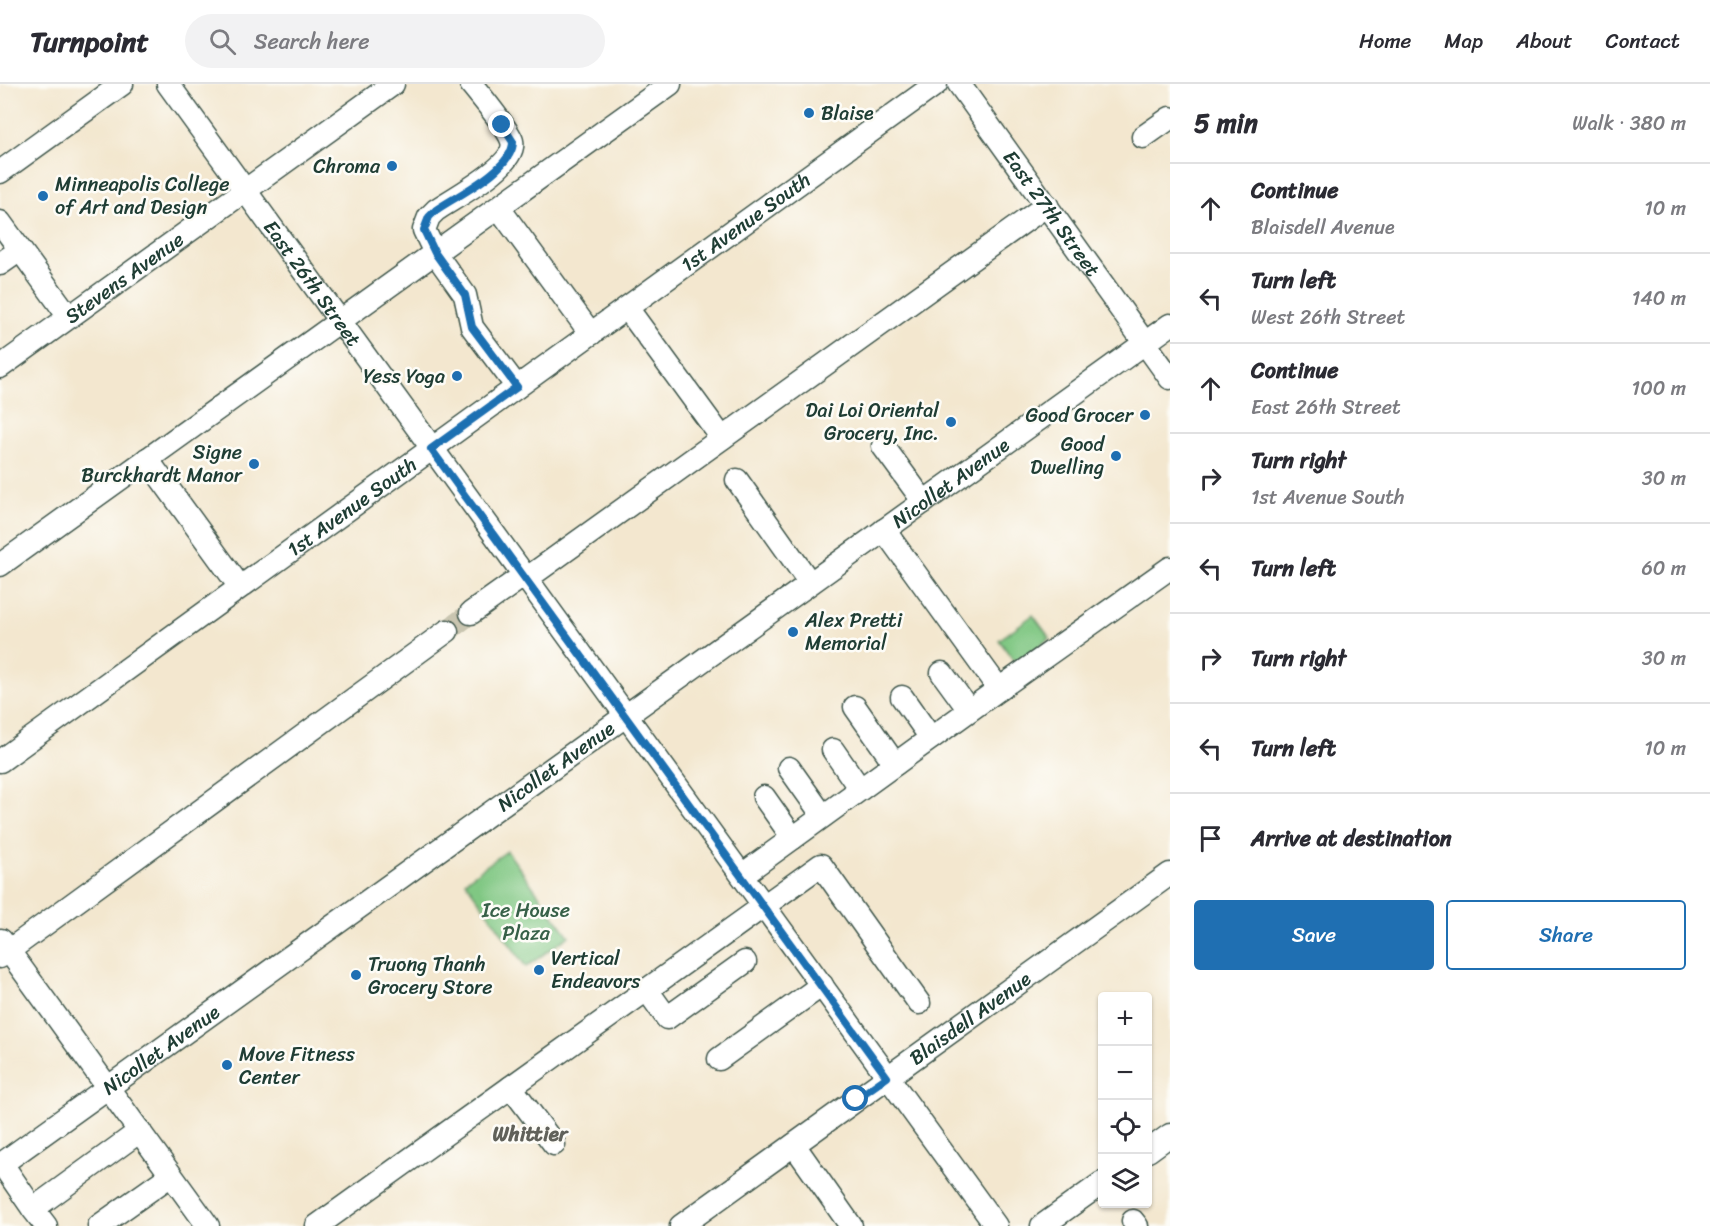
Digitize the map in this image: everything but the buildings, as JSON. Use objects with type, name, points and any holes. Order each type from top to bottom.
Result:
[{"type":"street","points":[[0,172],[122,84]]},
{"type":"street","name":"East 26th Street","points":[[168,84],[996,1226]]},
{"type":"street","name":"Stevens Avenue","points":[[0,367],[393,84]]},
{"type":"street","points":[[471,84],[510,136],[513,147],[508,159],[498,169],[436,210],[429,217],[424,230],[435,253],[465,295],[472,327],[517,387]]},
{"type":"street","points":[[0,565],[670,84]]},
{"type":"street","name":"1st Avenue South","points":[[0,761],[936,84]]},
{"type":"street","name":"East 27th Street","points":[[959,84],[1170,378]]},
{"type":"street","points":[[1143,137],[1170,118]]},
{"type":"street","points":[[471,613],[722,438],[1047,205]]},
{"type":"street","points":[[499,208],[591,334]]},
{"type":"street","points":[[0,222],[69,317]]},
{"type":"street","points":[[0,264],[20,250]]},
{"type":"street","points":[[627,308],[722,438]]},
{"type":"street","name":"Nicollet Avenue","points":[[1,1164],[1170,325]]},
{"type":"street","points":[[883,446],[924,502]]},
{"type":"street","points":[[147,459],[240,587]]},
{"type":"street","points":[[737,480],[810,583]]},
{"type":"street","points":[[884,530],[999,689]]},
{"type":"street","points":[[742,875],[1170,568]]},
{"type":"street","points":[[208,1226],[108,1087],[3,949],[447,631]]},
{"type":"street","points":[[942,673],[969,710]]},
{"type":"street","points":[[902,697],[931,738]]},
{"type":"street","points":[[855,707],[895,764]]},
{"type":"street","points":[[833,750],[860,789]]},
{"type":"street","points":[[789,768],[823,816]]},
{"type":"street","points":[[764,797],[793,838]]},
{"type":"street","points":[[329,1223],[511,1087],[821,865],[919,1003]]},
{"type":"street","name":"Blaisdell Avenue","points":[[681,1226],[1170,874]]},
{"type":"street","points":[[647,990],[667,1018],[746,962]]},
{"type":"street","points":[[719,1059],[822,985]]},
{"type":"street","points":[[511,1087],[554,1144]]},
{"type":"street","points":[[1,1164],[39,1217],[140,1131]]},
{"type":"street","points":[[1152,1148],[1170,1135]]},
{"type":"street","points":[[794,1144],[851,1226]]},
{"type":"street","points":[[99,1226],[171,1175]]},
{"type":"street","points":[[1042,1226],[1098,1186]]},
{"type":"green space","points":[[1033,615],[1050,638],[1016,664],[999,640]]},
{"type":"green space","name":"Ice House Plaza","points":[[507,851],[569,936],[526,967],[465,881]]},
{"type":"tunnel","points":[[447,631],[471,613]]},
{"type":"place","name":"Blaise","points":[[809,113]]},
{"type":"place","name":"Chroma","points":[[392,166]]},
{"type":"place","name":"Minneapolis College of Art and Design","points":[[43,196]]},
{"type":"place","name":"Yess Yoga","points":[[457,376]]},
{"type":"place","name":"Good Grocer","points":[[1145,415]]},
{"type":"place","name":"Dai Loi Oriental Grocery, Inc.","points":[[951,422]]},
{"type":"place","name":"Good Dwelling","points":[[1116,456]]},
{"type":"place","name":"Signe Burckhardt Manor","points":[[254,464]]},
{"type":"place","name":"Alex Pretti Memorial","points":[[793,632]]},
{"type":"place","name":"Vertical Endeavors","points":[[539,970]]},
{"type":"place","name":"Truong Thanh Grocery Store","points":[[356,975]]},
{"type":"place","name":"Move Fitness Center","points":[[227,1065]]},
{"type":"district","name":"Whittier","points":[[530,1134]]},
{"type":"route","points":[[502,125],[513,142],[508,159],[498,169],[436,210],[429,217],[424,230],[435,253],[465,295],[472,327],[517,387],[431,449],[887,1077],[856,1099]]}]
